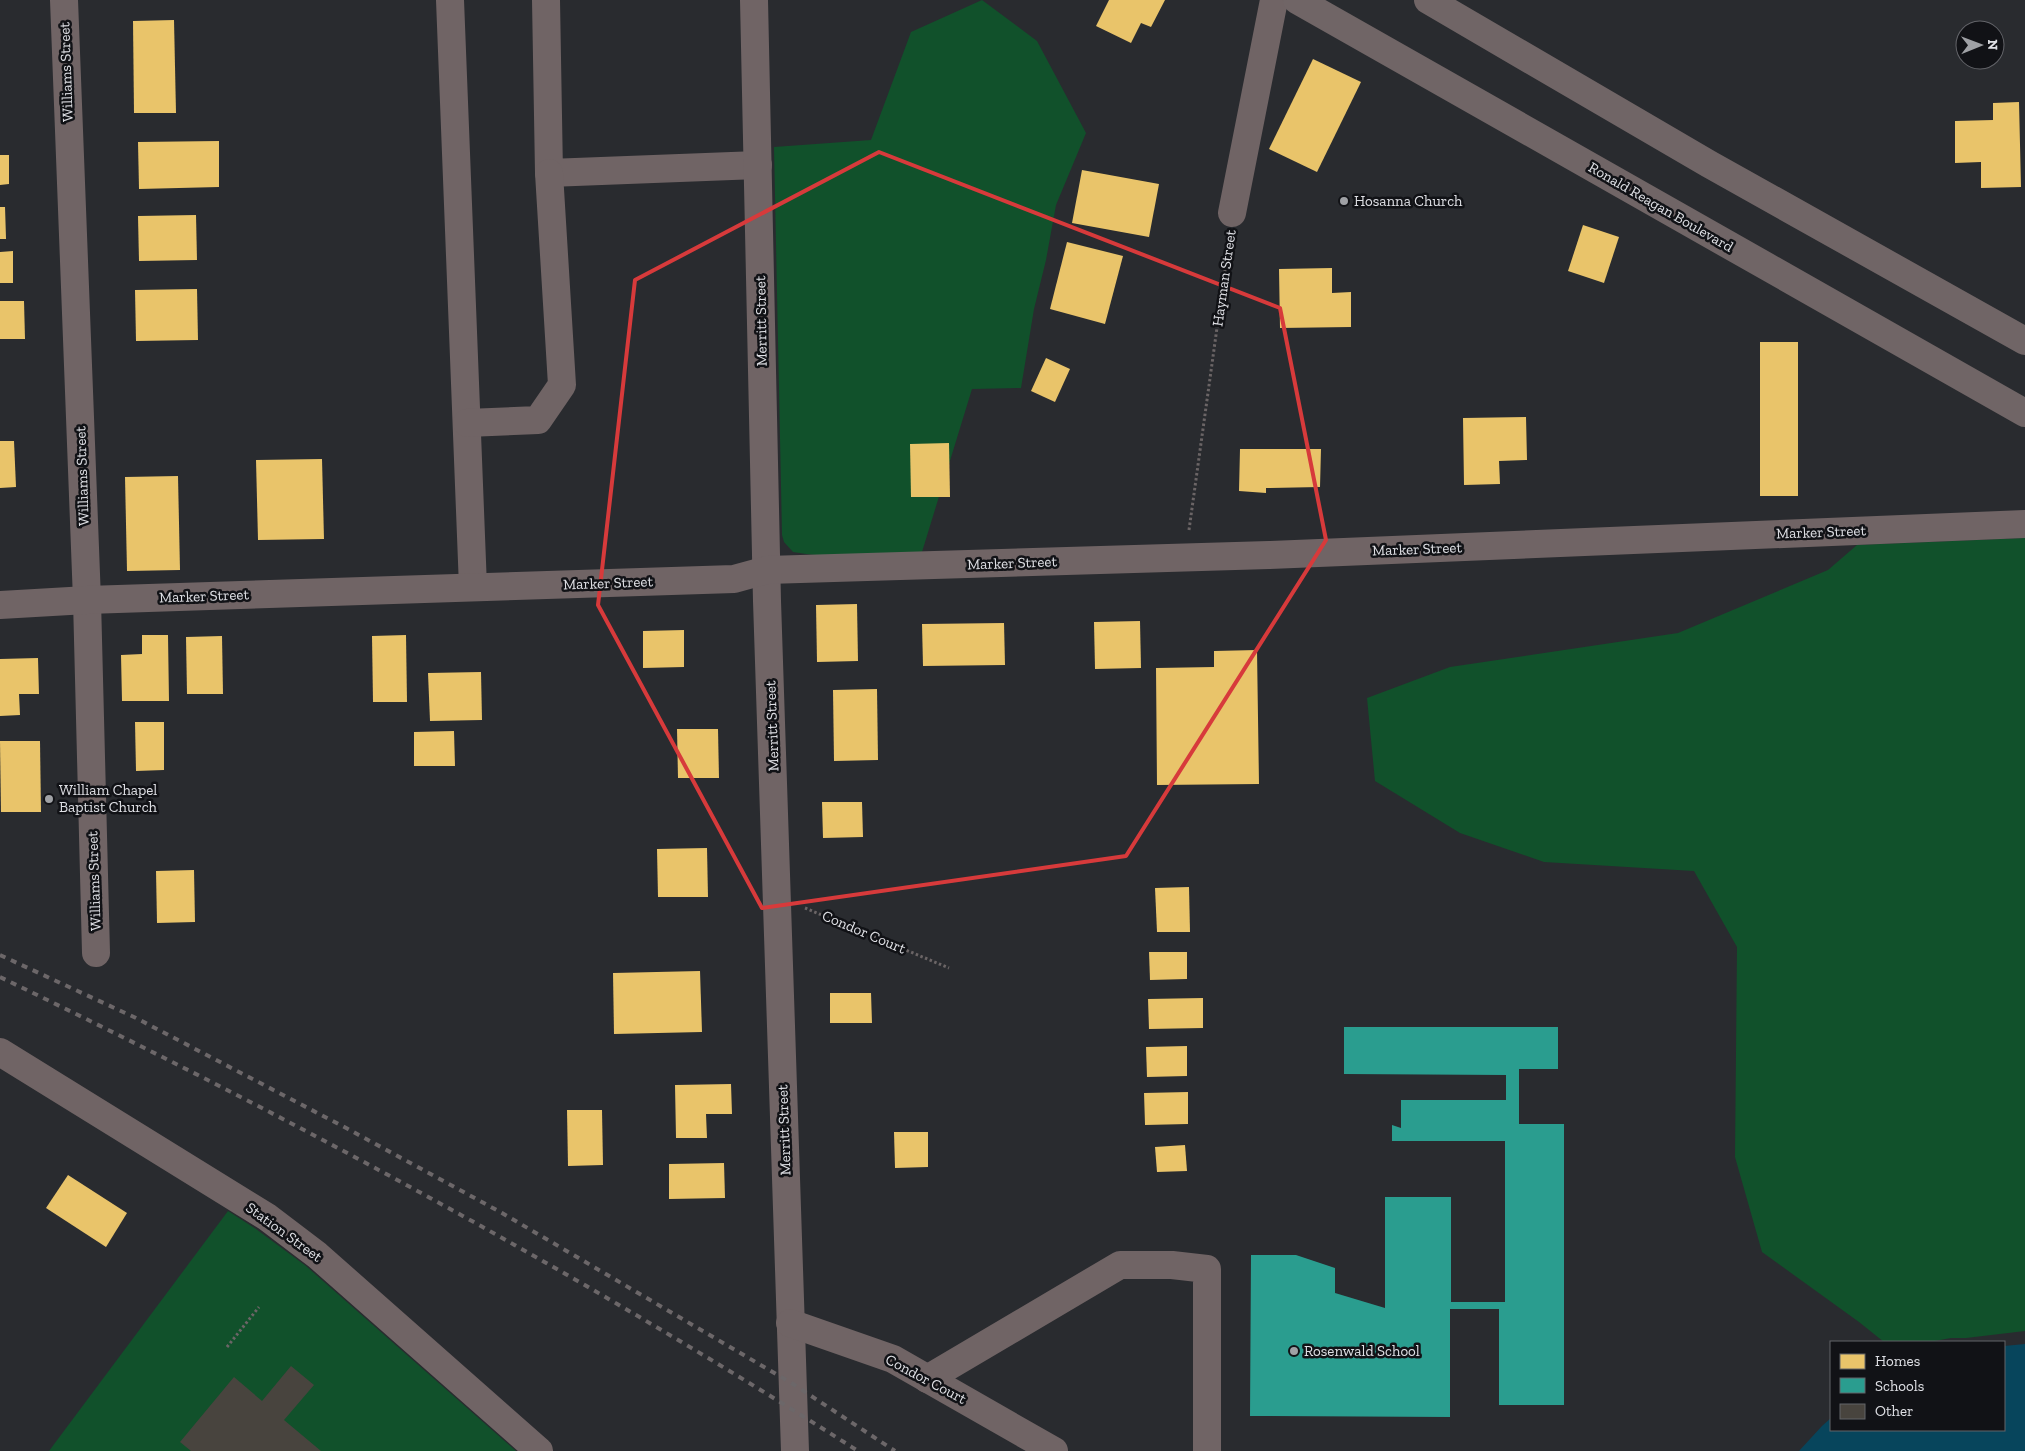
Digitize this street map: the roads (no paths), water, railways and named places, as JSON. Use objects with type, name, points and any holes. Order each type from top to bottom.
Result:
[{"type":"main road","name":"Ronald Reagan Boulevard","points":[[1297,0],[2025,413]]},
{"type":"main road","points":[[1428,0],[1709,164],[2025,341]]},
{"type":"street","name":"Williams Street","points":[[64,0],[87,600],[96,953]]},
{"type":"street","points":[[450,0],[474,587]]},
{"type":"street","points":[[467,423],[538,420],[562,385],[549,173],[546,0]]},
{"type":"street","name":"Merritt Street","points":[[754,0],[767,570],[795,1451]]},
{"type":"street","name":"Hayman Street","points":[[1232,213],[1274,0]]},
{"type":"street","points":[[549,173],[758,165]]},
{"type":"street","name":"Marker Street","points":[[0,605],[87,600],[734,579],[767,570],[1185,558],[2025,524]]},
{"type":"street","name":"Station Street","points":[[0,1052],[267,1217],[362,1293],[539,1451]]},
{"type":"street","points":[[927,1379],[1120,1265],[1172,1265],[1207,1269],[1207,1451]]},
{"type":"street","name":"Condor Court","points":[[790,1323],[893,1359],[1054,1451]]},
{"type":"water","points":[[2025,1344],[2025,1451],[1799,1451],[1830,1419],[1830,1431],[2005,1431],[2005,1346]]},
{"type":"railway","points":[[0,955],[136,1018],[348,1129],[502,1213],[793,1384],[895,1451]]},
{"type":"railway","points":[[0,977],[220,1086],[436,1201],[649,1323],[858,1451]]},
{"type":"place","name":"Hosanna Church","points":[[1344,201]]},
{"type":"place","name":"William Chapel Baptist Church","points":[[49,799]]},
{"type":"place","name":"Rosenwald School","points":[[1294,1351]]}]
